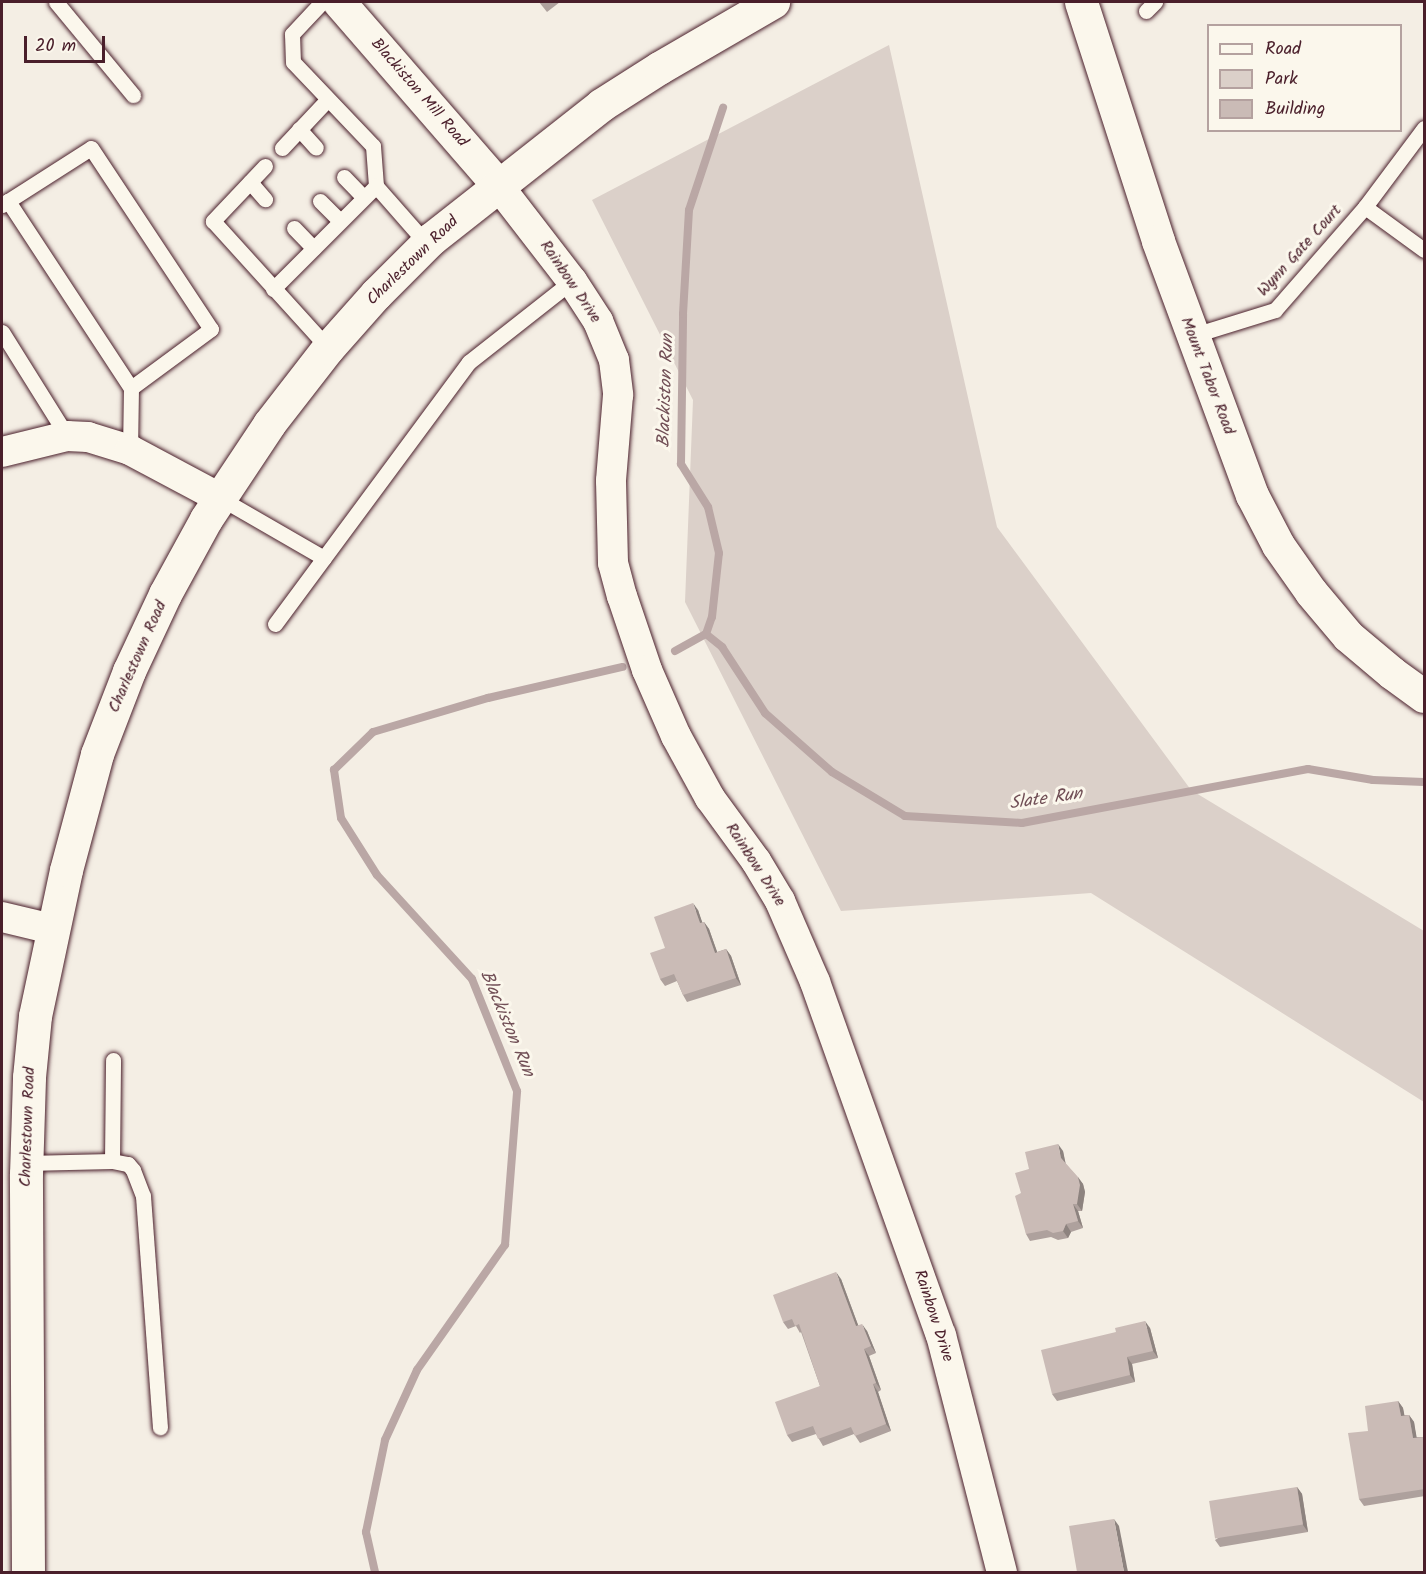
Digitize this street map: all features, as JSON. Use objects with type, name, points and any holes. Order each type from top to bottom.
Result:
[{"type":"main road","name":"Blackiston Mill Road","points":[[339,2],[497,184]]},
{"type":"main road","name":"Charlestown Road","points":[[28,1572],[26,1163],[29,1077],[35,1016],[52,929],[97,754],[125,681],[165,594],[220,498],[269,424],[328,348],[376,294],[427,244],[497,184],[601,105],[659,68],[773,2]]},
{"type":"main road","name":"Mount Tabor Road","points":[[1081,2],[1191,336],[1252,495],[1278,546],[1311,592],[1348,636],[1392,673],[1425,696]]},
{"type":"street","name":"Rainbow Drive","points":[[497,184],[572,281],[598,321],[614,360],[618,395],[611,481],[613,562],[622,596],[647,670],[676,736],[710,798],[756,861],[780,901],[815,982],[941,1335],[1002,1572]]},
{"type":"street","points":[[2,450],[67,436],[88,438],[130,450],[220,498]]},
{"type":"street","points":[[2,917],[52,929]]},
{"type":"lane","points":[[56,2],[133,95]]},
{"type":"lane","points":[[322,2],[292,34],[293,62],[374,146],[376,186],[427,244]]},
{"type":"lane","points":[[282,148],[328,99]]},
{"type":"lane","name":"Wynn Gate Court","points":[[1191,336],[1275,310],[1365,207],[1425,128]]},
{"type":"lane","points":[[299,129],[316,148]]},
{"type":"lane","points":[[130,450],[131,388],[5,203],[91,148],[211,329],[131,388]]},
{"type":"lane","points":[[265,166],[213,221],[328,348]]},
{"type":"lane","points":[[344,177],[363,197]]},
{"type":"lane","points":[[249,182],[266,199]]},
{"type":"lane","points":[[273,289],[376,186]]},
{"type":"lane","points":[[320,201],[340,221]]},
{"type":"lane","name":"Wynn Gate Court","points":[[1365,207],[1425,250]]},
{"type":"lane","points":[[294,228],[313,248]]},
{"type":"lane","points":[[275,624],[469,362],[572,281]]},
{"type":"lane","points":[[2,332],[67,436]]},
{"type":"lane","points":[[220,498],[324,558]]},
{"type":"lane","points":[[112,1161],[113,1060]]},
{"type":"lane","points":[[26,1163],[112,1161],[128,1164],[133,1170],[143,1196],[160,1427]]},
{"type":"green space","points":[[889,45],[997,527],[1191,790],[1424,931],[1424,1102],[1091,893],[841,911],[685,602],[693,400],[592,200]]},
{"type":"building","points":[[693,903],[700,923],[704,922],[715,953],[726,949],[736,978],[683,995],[674,974],[660,979],[650,953],[665,948],[654,917]]},
{"type":"building","points":[[1058,1144],[1061,1158],[1078,1177],[1080,1185],[1077,1204],[1073,1204],[1078,1221],[1066,1224],[1063,1231],[1053,1233],[1047,1230],[1026,1234],[1015,1196],[1021,1193],[1015,1173],[1029,1169],[1025,1152]]},
{"type":"building","points":[[836,1272],[856,1326],[862,1324],[871,1346],[864,1349],[876,1383],[873,1384],[886,1424],[855,1436],[851,1427],[818,1439],[813,1426],[787,1435],[775,1402],[820,1386],[799,1324],[795,1326],[792,1319],[783,1322],[773,1295]]},
{"type":"building","points":[[1145,1321],[1153,1351],[1127,1357],[1130,1375],[1052,1394],[1041,1350],[1116,1332],[1115,1328]]},
{"type":"building","points":[[1398,1401],[1401,1416],[1409,1415],[1413,1438],[1425,1437],[1425,1489],[1359,1499],[1348,1433],[1368,1431],[1365,1406]]},
{"type":"building","points":[[1297,1487],[1303,1525],[1215,1538],[1209,1501]]},
{"type":"building","points":[[1114,1519],[1124,1572],[1077,1572],[1069,1526]]},
{"type":"waterway","name":"Blackiston Run","points":[[675,651],[706,634],[712,617],[719,553],[708,507],[681,464],[683,314],[689,210],[723,108]]},
{"type":"waterway","name":"Slate Run","points":[[706,634],[722,647],[765,713],[832,772],[905,816],[1022,823],[1308,769],[1373,780],[1424,782]]},
{"type":"waterway","name":"Blackiston Run","points":[[375,1572],[366,1532],[385,1440],[417,1370],[505,1245],[517,1091],[472,979],[377,875],[341,818],[334,770],[373,732],[488,698],[622,667]]}]
